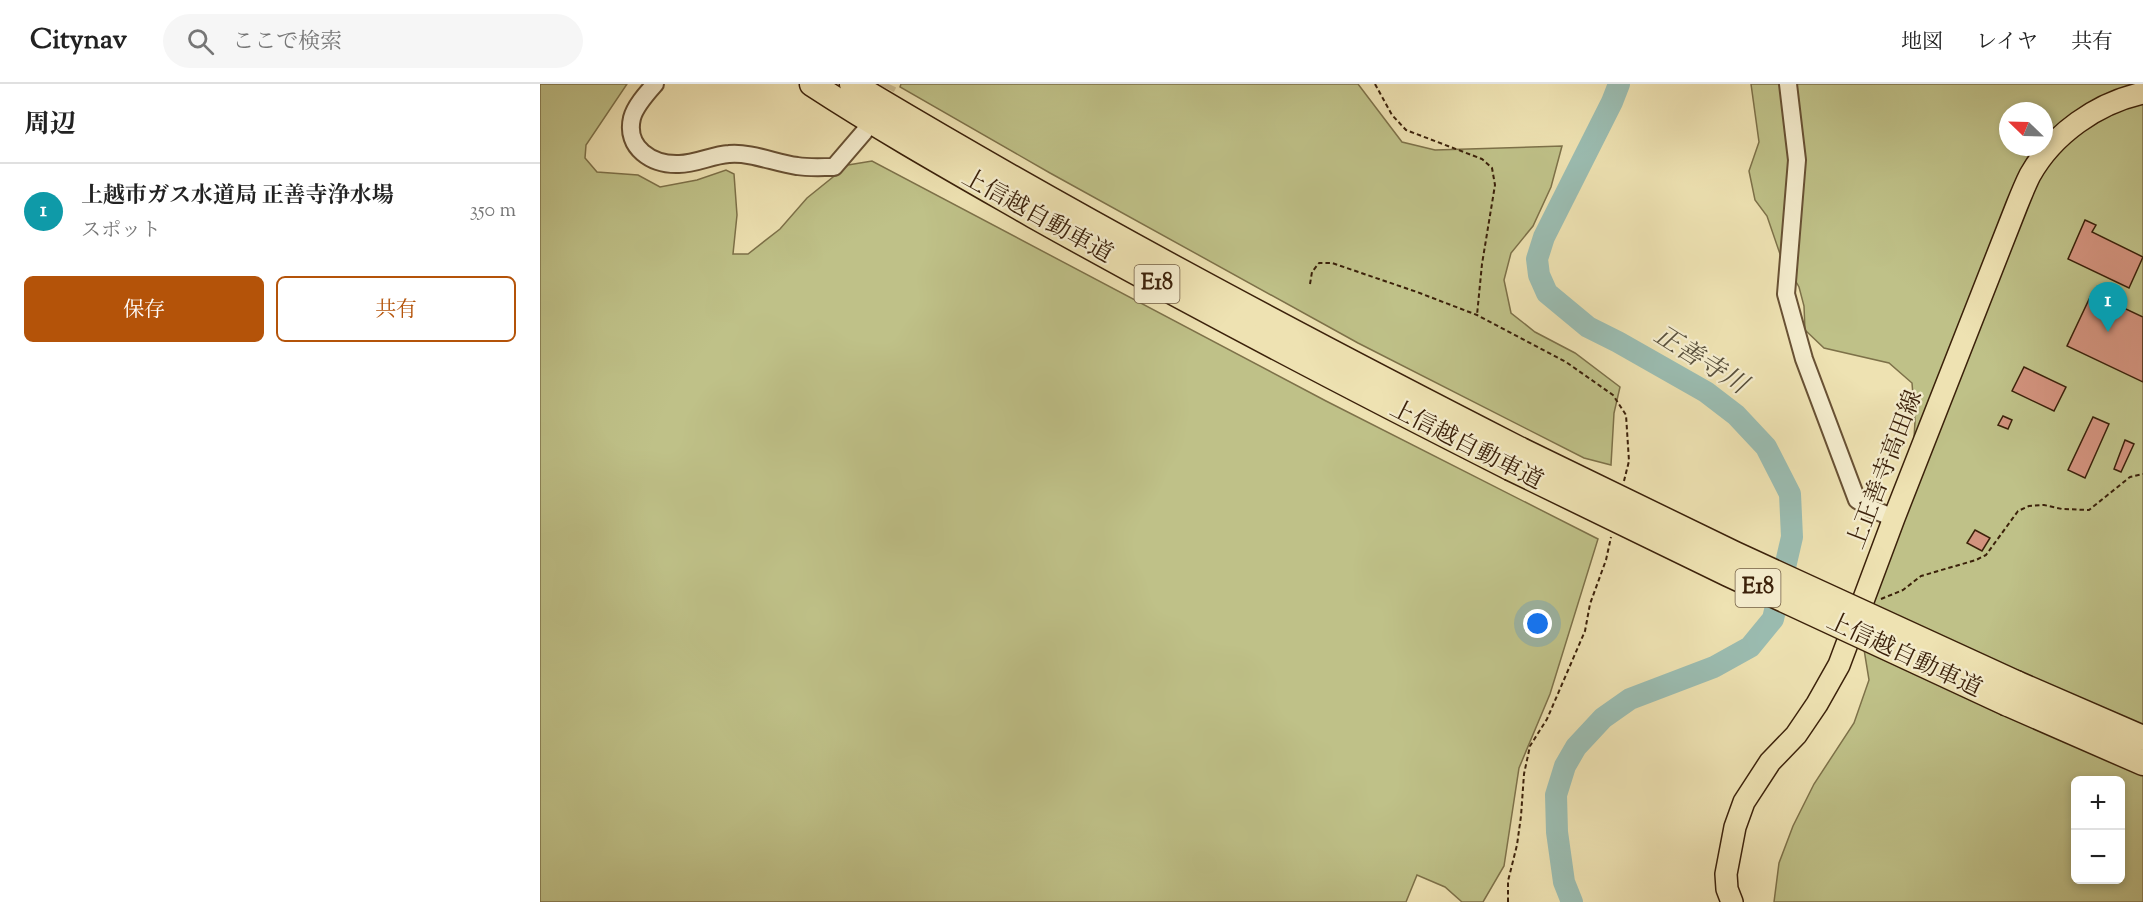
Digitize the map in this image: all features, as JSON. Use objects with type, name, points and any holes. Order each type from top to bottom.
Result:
[{"type":"highway","name":"上信越自動車道","points":[[812,84],[938,161],[1245,332],[1516,459]]},
{"type":"highway","name":"上信越自動車道","points":[[852,84],[1109,233],[1728,574],[2012,693],[2143,738]]},
{"type":"highway","name":"上信越自動車道","points":[[2012,693],[2143,763]]},
{"type":"main road","name":"上正善寺高田線","points":[[1732,902],[1727,889],[1726,874],[1734,827],[1744,802],[1770,762],[1796,735],[1839,666],[1894,518],[2030,174],[2064,133],[2084,118],[2110,105],[2143,93]]},
{"type":"street","points":[[655,84],[644,96],[632,116],[631,138],[651,160],[665,164],[681,164],[729,153],[797,166],[834,167],[864,132]]},
{"type":"street","points":[[1788,84],[1797,160],[1786,294],[1804,359],[1857,500],[1872,510],[1894,518]]},
{"type":"path","points":[[1375,84],[1392,115],[1406,130],[1482,159],[1492,168],[1495,185],[1484,253],[1478,315]]},
{"type":"path","points":[[1310,284],[1312,272],[1318,263],[1332,263],[1478,315],[1566,362],[1613,395],[1626,415],[1629,461],[1623,483]]},
{"type":"path","points":[[1864,596],[1881,599],[1903,590],[1921,576],[1986,555],[2018,511],[2029,506],[2044,505],[2062,510],[2089,510],[2130,477],[2143,474]]},
{"type":"path","points":[[1508,902],[1508,880],[1517,845],[1524,774],[1530,746],[1546,719],[1585,631],[1590,604],[1606,560],[1611,538]]},
{"type":"green space","points":[[540,84],[627,84],[586,145],[585,158],[597,172],[638,175],[660,187],[697,180],[726,170],[734,174],[737,215],[733,254],[748,254],[780,229],[807,198],[848,165],[872,161],[1326,401],[1598,539],[1550,694],[1519,768],[1504,866],[1483,902],[1462,902],[1445,887],[1417,875],[1406,902],[540,902]]},
{"type":"green space","points":[[901,84],[1358,84],[1402,142],[1435,150],[1562,146],[1551,187],[1533,226],[1511,253],[1504,280],[1511,313],[1535,332],[1575,353],[1620,387],[1614,413],[1611,465],[1584,458],[1358,343],[1050,173],[900,87]]},
{"type":"green space","points":[[1751,84],[2143,84],[2143,902],[1774,902],[1779,863],[1793,826],[1814,784],[1854,723],[1869,680],[1861,631],[1913,455],[1915,421],[1912,383],[1889,363],[1824,348],[1805,330],[1804,306],[1799,287],[1780,254],[1767,216],[1755,200],[1749,171],[1759,142]]},
{"type":"building","points":[[2085,220],[2096,225],[2092,232],[2143,257],[2129,288],[2068,259]]},
{"type":"building","points":[[2092,293],[2143,317],[2143,382],[2067,346]]},
{"type":"building","points":[[2024,367],[2066,387],[2054,411],[2012,391]]},
{"type":"building","points":[[2003,416],[2012,420],[2008,429],[1998,425]]},
{"type":"building","points":[[2093,417],[2109,424],[2085,478],[2068,470]]},
{"type":"building","points":[[2125,440],[2134,444],[2121,472],[2114,469]]},
{"type":"building","points":[[1975,530],[1990,538],[1982,551],[1967,543]]},
{"type":"waterway","name":"正善寺川","points":[[1572,902],[1564,882],[1557,832],[1556,795],[1565,766],[1576,747],[1603,718],[1630,699],[1714,667],[1750,647],[1773,619],[1792,537],[1790,494],[1766,447],[1736,415],[1706,392],[1588,327],[1547,293],[1539,275],[1537,259],[1544,237],[1619,84]]},
{"type":"tunnel","points":[[876,110],[889,84]]},
{"type":"place","name":"上越市ガス水道局 正善寺浄水場","points":[[2108,332]]}]
